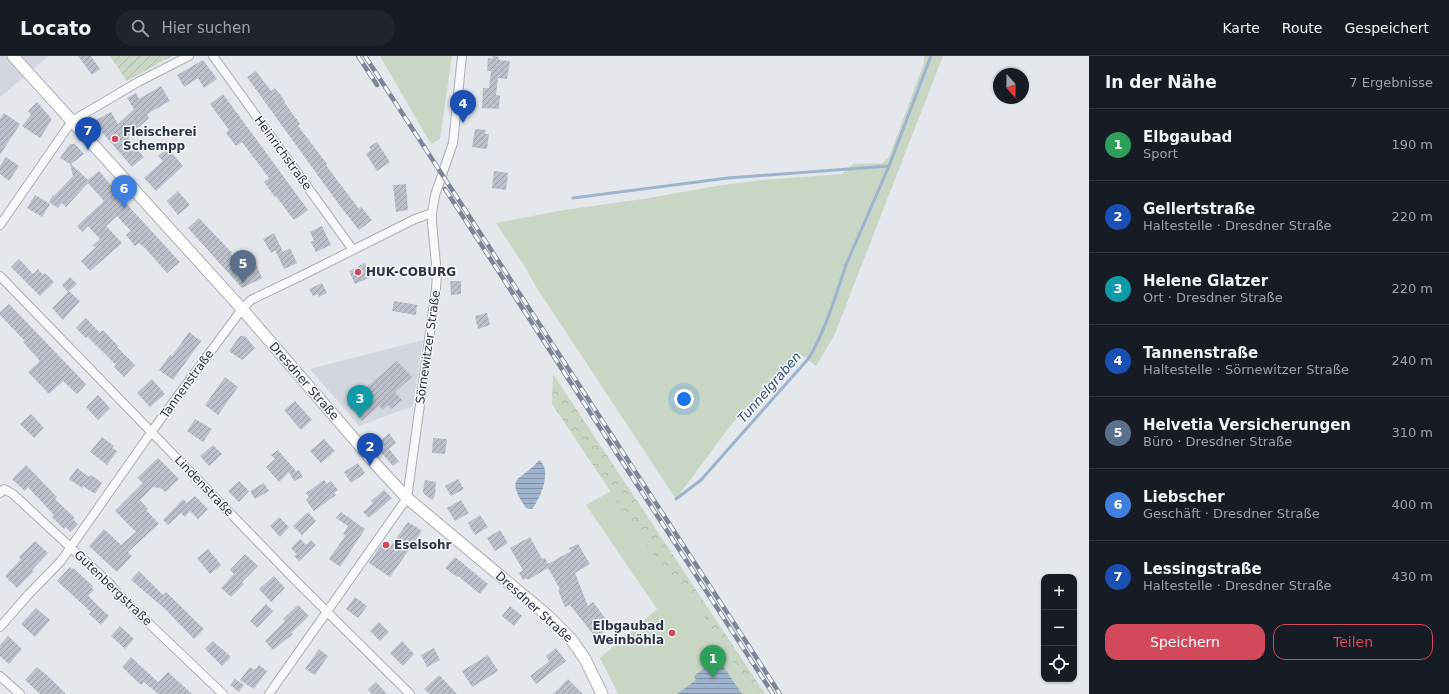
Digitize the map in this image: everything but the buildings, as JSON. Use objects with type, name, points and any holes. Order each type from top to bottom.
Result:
[{"type":"main road","name":"Dresdner Straße","points":[[13,56],[242,309],[380,470],[407,498],[563,630],[579,648],[602,694]]},
{"type":"street","points":[[0,225],[72,120],[138,82],[189,56]]},
{"type":"street","name":"Heinrichstraße","points":[[213,56],[353,250]]},
{"type":"street","name":"Sörnewitzer Straße","points":[[407,498],[436,289],[437,274],[432,213],[435,195],[453,142],[462,56]]},
{"type":"street","name":"Tannenstraße","points":[[0,626],[28,594],[61,561],[152,431],[242,309],[251,300],[415,219],[432,213]]},
{"type":"street","name":"Lindenstraße","points":[[0,276],[327,612],[410,694]]},
{"type":"street","name":"Gutenbergstraße","points":[[0,493],[4,489],[13,494],[110,584],[119,595],[223,694]]},
{"type":"street","points":[[269,694],[407,498]]},
{"type":"street","points":[[0,676],[20,694]]},
{"type":"shaded area","points":[[0,56],[49,56],[0,97]]},
{"type":"shaded area","points":[[423,340],[413,406],[359,426],[310,369]]},
{"type":"green space","points":[[110,56],[172,56],[127,81]]},
{"type":"green space","points":[[380,56],[452,56],[440,139],[431,144]]},
{"type":"green space","points":[[924,56],[943,56],[834,336],[816,366],[800,354],[730,426],[676,499],[535,285],[496,223],[564,210],[643,199],[716,186],[762,180],[842,174],[853,164],[882,163],[889,157],[924,63]]},
{"type":"green space","points":[[553,374],[765,694],[755,694],[684,587],[678,592],[552,404]]},
{"type":"green space","name":"Elbgaubad Weinböhla","points":[[611,491],[678,591],[684,587],[755,694],[618,694],[600,658],[657,609],[586,505]]},
{"type":"water","points":[[539,460],[545,470],[544,484],[532,509],[526,508],[519,497],[516,484],[521,476],[533,467]]},
{"type":"water","points":[[718,658],[742,694],[677,694],[696,680],[694,676]]},
{"type":"waterway","points":[[846,265],[889,166],[931,56]]},
{"type":"waterway","points":[[573,198],[728,178],[889,166]]},
{"type":"waterway","name":"Tunnelgraben","points":[[676,499],[701,480],[809,358],[834,301],[845,265]]},
{"type":"railway","points":[[358,56],[377,85]]},
{"type":"railway","points":[[365,56],[780,694]]},
{"type":"railway","points":[[445,189],[773,694]]},
{"type":"place","name":"Tannenstraße","points":[[463,123]]},
{"type":"place","name":"Fleischerei Schempp","points":[[115,139]]},
{"type":"place","name":"Lessingstraße","points":[[88,150]]},
{"type":"place","name":"Liebscher","points":[[124,208]]},
{"type":"place","name":"HUK-COBURG","points":[[358,272]]},
{"type":"place","name":"Helvetia Versicherungen","points":[[243,283]]},
{"type":"place","name":"Helene Glatzer","points":[[360,418]]},
{"type":"place","name":"Gellertstraße","points":[[370,466]]},
{"type":"place","name":"Eselsohr","points":[[386,545]]},
{"type":"place","name":"Elbgaubad Weinböhla","points":[[672,633]]},
{"type":"place","name":"Elbgaubad","points":[[713,678]]}]
